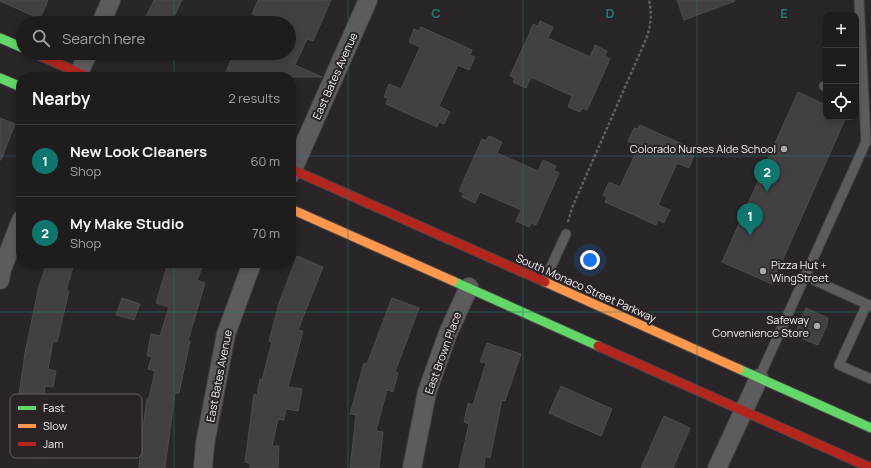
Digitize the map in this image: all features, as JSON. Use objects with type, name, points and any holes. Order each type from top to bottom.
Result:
[{"type":"main road","points":[[0,38],[16,45]]},
{"type":"main road","points":[[50,60],[76,72]]},
{"type":"main road","points":[[0,78],[16,85]]},
{"type":"main road","name":"South Monaco Street Parkway","points":[[296,173],[871,428]]},
{"type":"main road","points":[[296,210],[870,467]]},
{"type":"street","points":[[104,16],[111,0]]},
{"type":"street","name":"East Bates Avenue","points":[[296,162],[368,0]]},
{"type":"street","points":[[84,72],[86,60]]},
{"type":"street","points":[[0,280],[2,269],[16,233]]},
{"type":"street","name":"East Bates Avenue","points":[[203,468],[205,444],[226,334],[250,268]]},
{"type":"street","name":"East Brown Place","points":[[412,468],[427,392],[448,333],[469,287]]},
{"type":"street","points":[[717,468],[759,378]]},
{"type":"lane","points":[[759,378],[805,276],[869,142],[860,102],[859,0]]},
{"type":"lane","points":[[544,282],[566,234]]},
{"type":"lane","points":[[805,276],[869,305],[840,365],[871,379]]},
{"type":"path","points":[[566,234],[572,208],[647,37],[652,13],[649,0]]},
{"type":"building","points":[[48,0],[41,16],[33,16],[0,1]]},
{"type":"building","points":[[154,0],[182,0],[174,16],[146,16]]},
{"type":"building","points":[[258,0],[331,0],[313,41],[307,39],[295,65],[322,77],[296,77],[296,72],[226,72],[231,60],[296,60],[296,16],[257,16],[252,14]]},
{"type":"building","points":[[677,0],[735,0],[735,1],[684,20]]},
{"type":"building","points":[[540,21],[553,27],[548,38],[590,57],[595,45],[607,51],[605,56],[610,59],[587,110],[582,108],[580,112],[568,107],[572,96],[531,77],[526,88],[513,82],[515,78],[510,76],[533,24],[538,26]]},
{"type":"building","points":[[421,27],[472,50],[470,55],[475,57],[469,70],[458,65],[439,106],[450,112],[444,124],[439,122],[437,127],[386,104],[388,98],[384,97],[389,84],[401,89],[420,47],[409,42],[414,29],[419,31]]},
{"type":"building","points":[[798,92],[823,104],[823,120],[845,120],[772,284],[722,262]]},
{"type":"building","points":[[0,118],[15,124],[1,160],[0,160]]},
{"type":"building","points":[[640,125],[691,148],[689,153],[694,155],[689,168],[677,163],[658,205],[670,210],[664,223],[658,220],[656,225],[605,202],[607,197],[603,195],[609,182],[620,187],[639,146],[628,141],[634,128],[638,129]]},
{"type":"building","points":[[489,136],[502,142],[497,153],[538,171],[543,160],[556,166],[554,171],[559,173],[536,225],[531,223],[529,227],[516,221],[521,210],[480,192],[475,203],[462,197],[464,193],[459,191],[482,139],[486,141]]},
{"type":"building","points":[[297,256],[323,267],[298,330],[303,331],[288,387],[302,389],[298,411],[286,409],[284,420],[278,419],[272,446],[279,446],[278,468],[250,468],[250,463],[245,462],[254,394],[257,395],[260,379],[262,380],[272,342],[269,341],[279,303],[292,268],[296,268]]},
{"type":"building","points":[[45,268],[73,268],[66,291],[69,291],[57,342],[53,341],[48,369],[56,371],[53,387],[45,386],[44,394],[19,394],[25,353],[39,286]]},
{"type":"building","points":[[166,268],[202,268],[197,280],[205,283],[188,341],[190,341],[179,393],[175,393],[165,468],[139,468],[140,458],[142,458],[142,436],[147,398],[149,398],[155,371],[148,369],[152,357],[147,356],[151,334],[160,336],[169,307],[156,303]]},
{"type":"building","points":[[122,298],[140,304],[134,320],[116,315]]},
{"type":"building","points":[[392,298],[419,308],[395,372],[398,373],[393,392],[387,390],[376,431],[383,432],[379,468],[350,468],[356,415],[350,414],[364,363],[367,364]]},
{"type":"building","points":[[806,308],[828,318],[827,325],[818,345],[795,334]]},
{"type":"building","points":[[487,343],[521,354],[505,401],[502,400],[490,458],[485,457],[484,468],[459,468],[469,424],[464,422],[468,403],[473,405],[486,363],[480,362]]},
{"type":"building","points":[[561,386],[612,409],[601,436],[549,413]]},
{"type":"building","points":[[664,416],[690,428],[673,468],[641,468]]},
{"type":"traffic: fast","points":[[0,38],[16,45]]},
{"type":"traffic: fast","points":[[0,78],[16,85]]},
{"type":"traffic: fast","points":[[453,281],[598,346]]},
{"type":"traffic: fast","points":[[739,369],[871,428]]},
{"type":"traffic: slow","points":[[296,211],[453,281]]},
{"type":"traffic: slow","points":[[545,282],[739,369]]},
{"type":"traffic: jam","points":[[50,60],[77,72]]},
{"type":"traffic: jam","points":[[296,171],[545,282]]},
{"type":"traffic: jam","points":[[598,346],[871,468]]},
{"type":"place","name":"Colorado Nurses Aide School","points":[[784,149]]},
{"type":"place","name":"My Make Studio","points":[[767,192]]},
{"type":"place","name":"New Look Cleaners","points":[[750,236]]},
{"type":"place","name":"Pizza Hut + WingStreet","points":[[763,271]]},
{"type":"place","name":"Safeway Convenience Store","points":[[817,326]]}]
